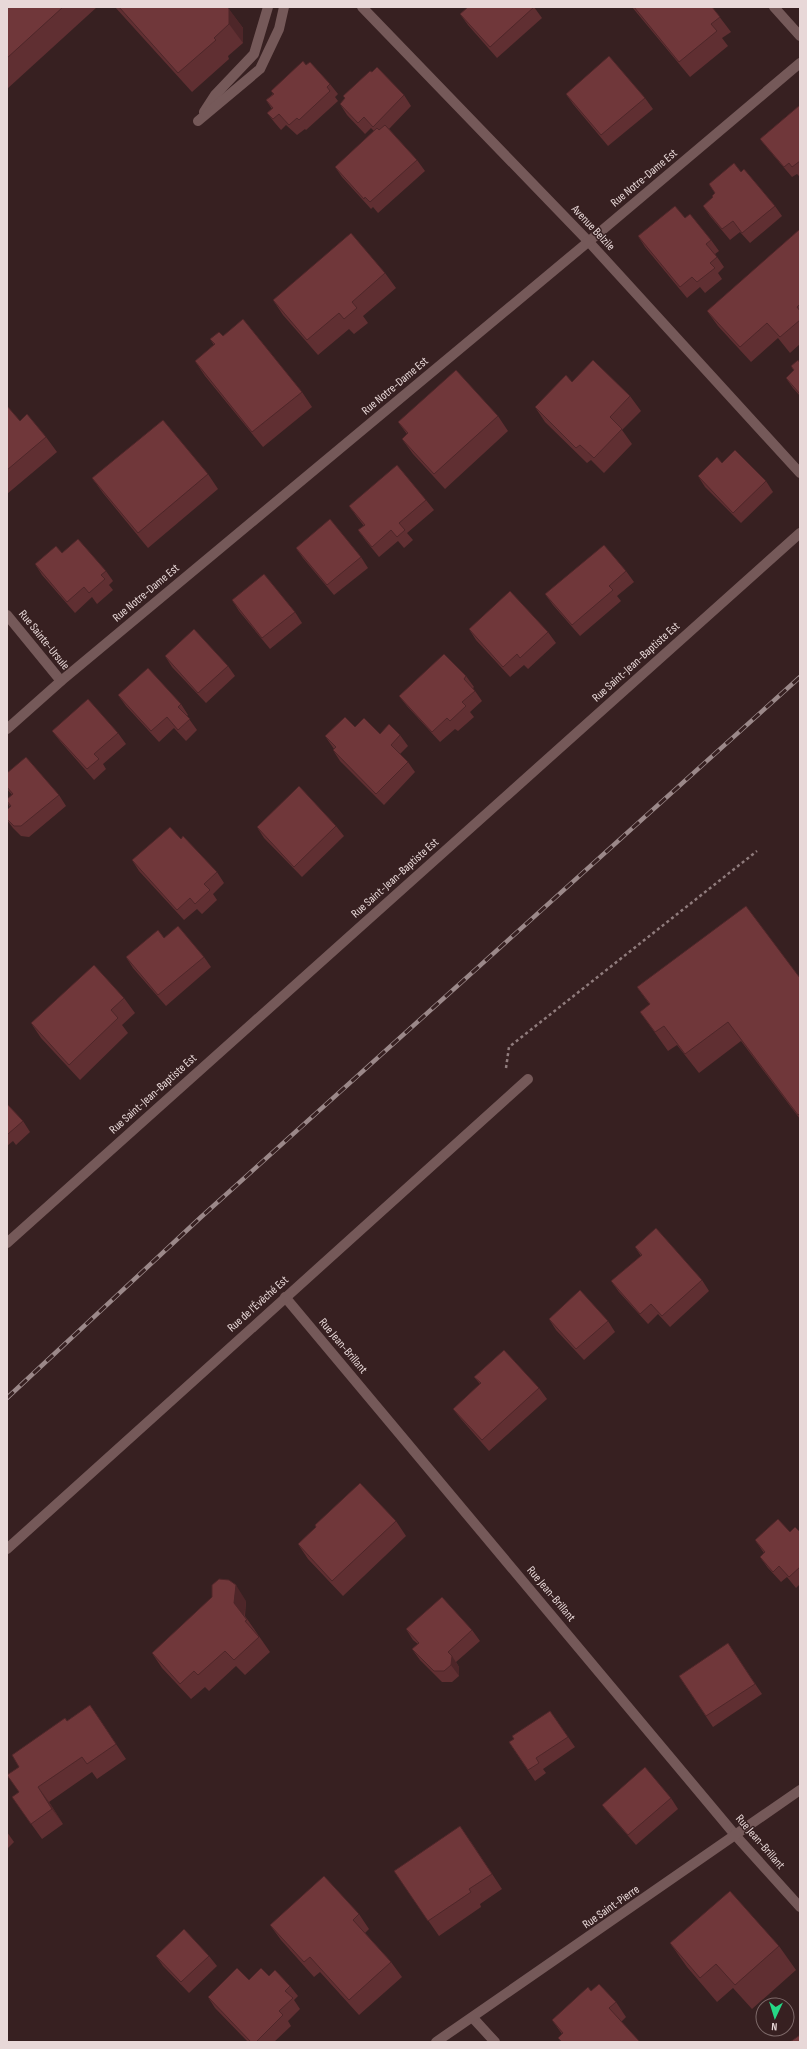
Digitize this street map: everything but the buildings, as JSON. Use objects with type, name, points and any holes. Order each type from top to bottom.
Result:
[{"type":"street","points":[[268,7],[254,54],[215,95],[198,121],[260,69],[279,29],[284,7]]},
{"type":"street","name":"Avenue Belzile","points":[[362,7],[589,242],[800,472]]},
{"type":"street","points":[[774,7],[800,36]]},
{"type":"street","name":"Rue Notre-Dame Est","points":[[7,729],[61,681],[589,242],[800,63]]},
{"type":"street","name":"Rue Saint-Jean-Baptiste Est","points":[[7,1243],[800,533]]},
{"type":"street","name":"Rue Sainte-Ursule","points":[[7,615],[61,681]]},
{"type":"street","name":"Rue de l'Évêché Est","points":[[7,1549],[528,1079]]},
{"type":"street","name":"Rue Jean-Brillant","points":[[285,1297],[736,1836],[800,1907]]},
{"type":"street","name":"Rue Saint-Pierre","points":[[436,2042],[736,1836],[800,1790]]},
{"type":"street","points":[[473,2018],[495,2042]]},
{"type":"path","points":[[500,1104],[509,1047],[757,851]]},
{"type":"railway","points":[[7,1398],[200,1218],[800,677]]}]
